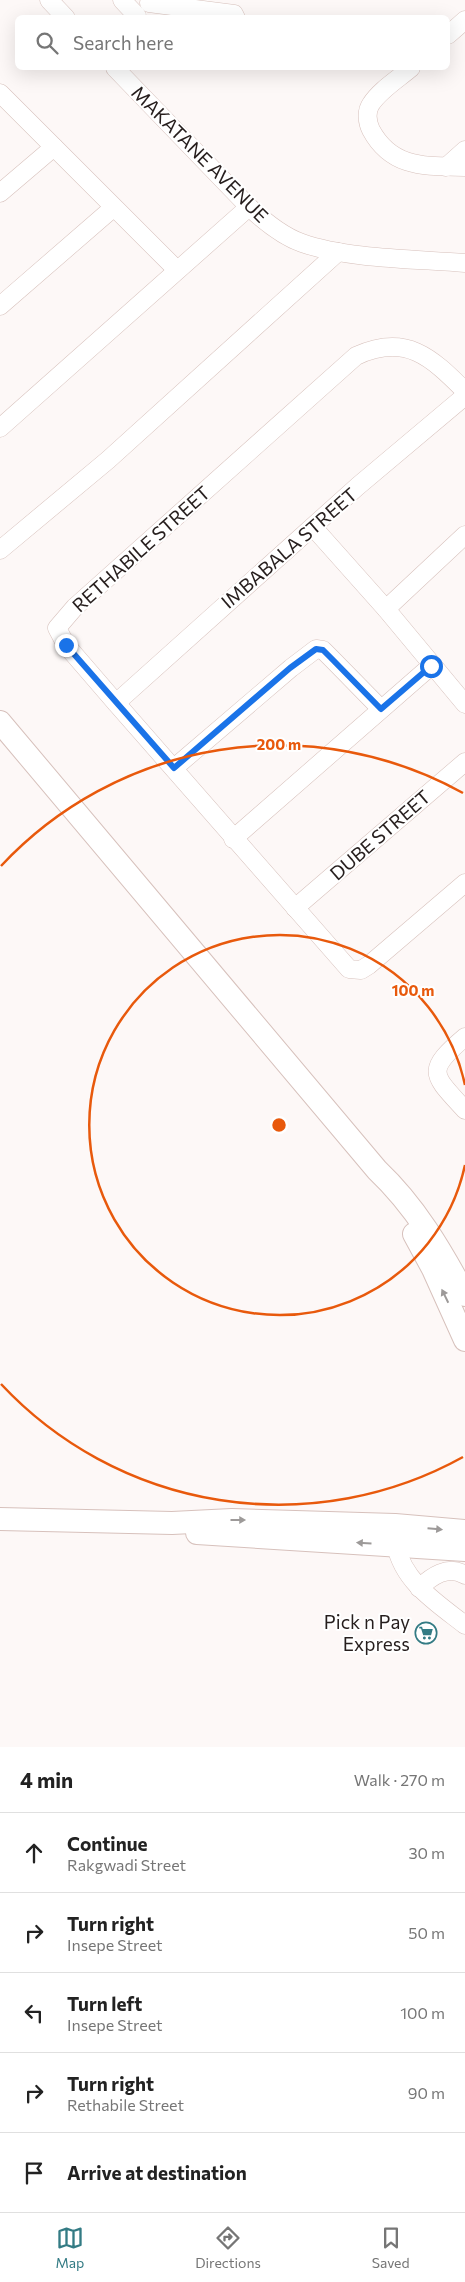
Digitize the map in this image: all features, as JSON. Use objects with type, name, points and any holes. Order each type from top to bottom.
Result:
[{"type":"main road","points":[[0,722],[377,1170],[401,1194],[428,1231],[465,1295]]},
{"type":"main road","points":[[377,1170],[388,1194],[419,1241],[465,1340]]},
{"type":"main road","points":[[0,1519],[172,1522],[251,1520],[395,1525],[465,1531]]},
{"type":"main road","points":[[172,1522],[185,1531],[209,1534],[465,1550]]},
{"type":"street","points":[[50,0],[63,15]]},
{"type":"street","points":[[122,0],[140,12],[152,15]]},
{"type":"street","points":[[140,12],[234,15]]},
{"type":"street","points":[[450,33],[465,20]]},
{"type":"street","name":"MAKATANE AVENUE","points":[[117,70],[262,219],[293,239],[338,252],[465,263]]},
{"type":"street","points":[[409,70],[370,105],[368,112],[369,124],[387,150],[402,161],[426,166],[465,167]]},
{"type":"street","points":[[0,93],[176,270]]},
{"type":"street","points":[[0,193],[54,147]]},
{"type":"street","points":[[446,167],[465,150]]},
{"type":"street","points":[[0,428],[249,206]]},
{"type":"street","points":[[0,306],[113,208]]},
{"type":"street","points":[[0,550],[108,460],[338,252]]},
{"type":"street","name":"RETHABILE STREET","points":[[465,391],[438,364],[423,353],[384,348],[371,349],[356,356],[82,601],[59,624],[58,633],[233,839],[342,963],[353,970],[361,970],[465,883]]},
{"type":"street","name":"IMBABALA STREET","points":[[116,703],[313,527],[465,396]]},
{"type":"street","points":[[313,527],[386,609],[431,666],[465,704]]},
{"type":"street","points":[[386,609],[465,535]]},
{"type":"street","points":[[174,768],[290,668],[316,649],[323,650],[381,709]]},
{"type":"street","points":[[233,839],[431,666]]},
{"type":"street","name":"DUBE STREET","points":[[295,908],[465,762]]},
{"type":"street","points":[[465,1037],[442,1057],[438,1070],[442,1084],[465,1110]]},
{"type":"street","points":[[396,1545],[398,1557],[419,1588],[465,1625]]},
{"type":"street","points":[[419,1588],[433,1575],[454,1571],[465,1575]]},
{"type":"place","name":"Pick n Pay Express","points":[[426,1633]]},
{"type":"route","points":[[66,645],[174,768],[290,668],[316,649],[323,650],[381,709],[431,666]]}]
